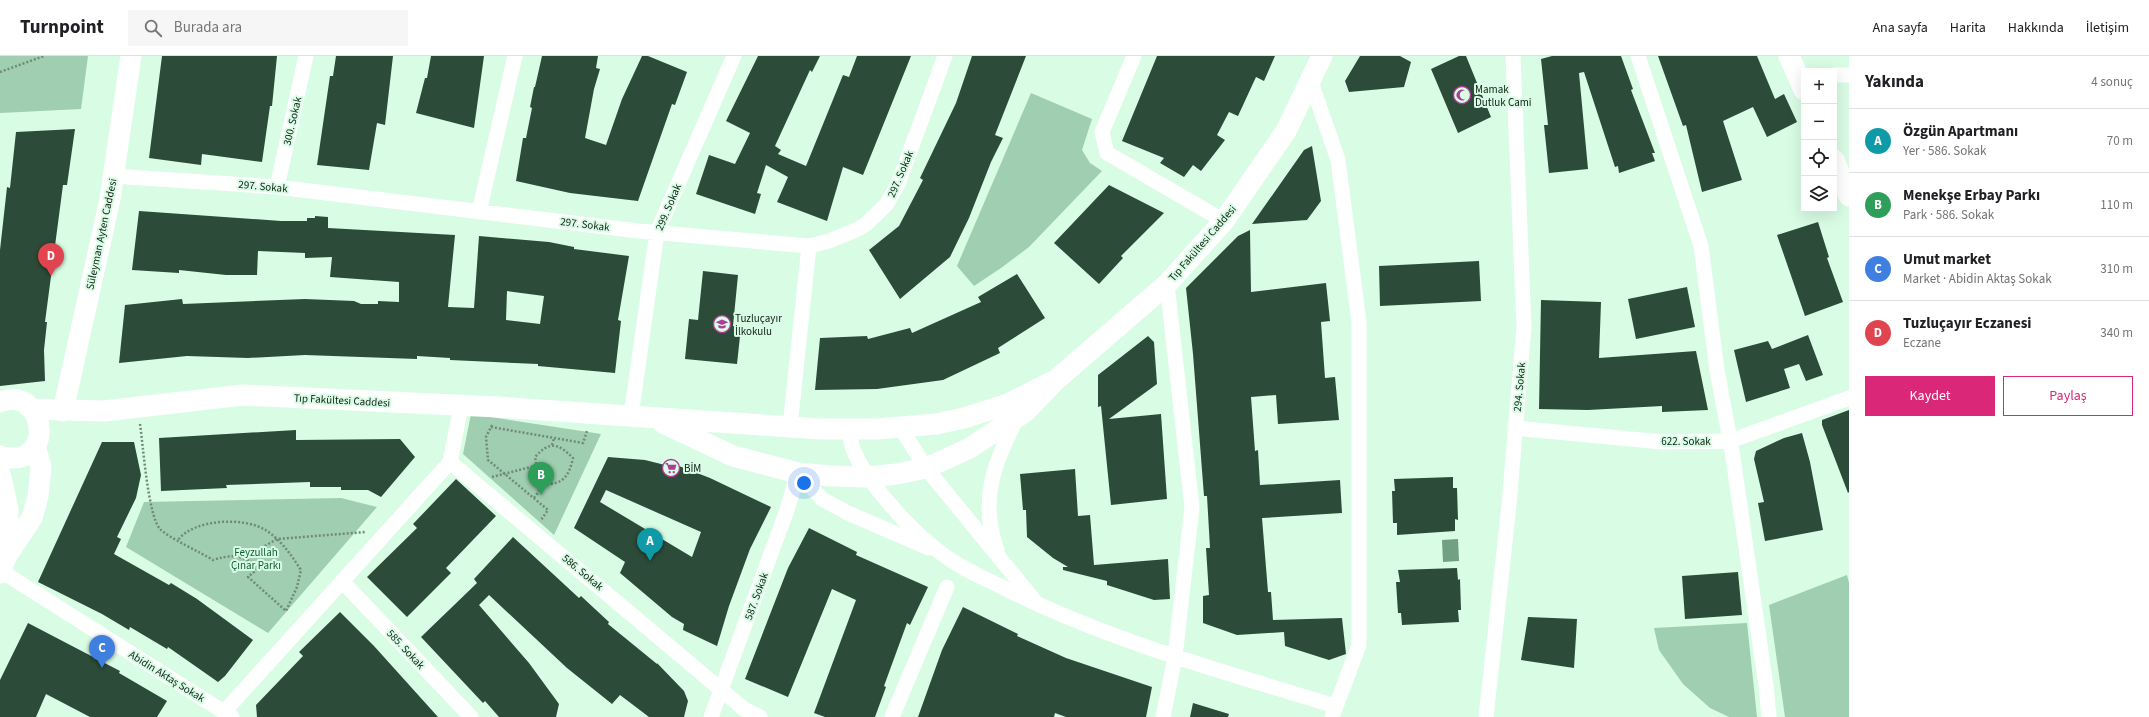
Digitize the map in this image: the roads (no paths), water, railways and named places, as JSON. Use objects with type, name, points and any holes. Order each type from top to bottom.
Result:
[{"type":"main road","name":"Süleyman Ayten Caddesi","points":[[63,411],[110,199],[131,56]]},
{"type":"main road","name":"Tıp Fakültesi Caddesi","points":[[32,409],[104,411],[243,395],[498,407],[790,427],[848,429],[936,424],[964,418],[1008,404],[1056,379],[1167,284],[1224,221],[1286,131],[1322,56]]},
{"type":"main road","points":[[1837,167],[1849,196]]},
{"type":"main road","points":[[653,418],[733,456],[798,473],[869,477],[897,474],[926,468],[968,449],[1025,412],[1056,379]]},
{"type":"main road","points":[[0,402],[10,400],[18,401],[32,409],[39,420],[40,427],[40,434],[30,453],[16,458],[0,456]]},
{"type":"main road","points":[[2,567],[32,518],[38,496],[42,467],[35,446]]},
{"type":"main road","points":[[0,473],[8,509],[2,567]]},
{"type":"street","name":"300. Sokak","points":[[277,187],[306,56]]},
{"type":"street","points":[[479,212],[515,56]]},
{"type":"street","name":"299. Sokak","points":[[631,416],[657,232],[734,56]]},
{"type":"street","name":"297. Sokak","points":[[113,176],[277,187],[657,232],[809,246],[829,241],[856,230],[869,222],[886,205],[898,184],[946,56]]},
{"type":"street","points":[[1134,56],[1102,132],[1107,153],[1224,221]]},
{"type":"street","name":"294. Sokak","points":[[1486,717],[1524,327],[1513,56]]},
{"type":"street","points":[[1638,56],[1701,246],[1717,370],[1730,441],[1766,686],[1769,717]]},
{"type":"street","points":[[1837,75],[1849,75]]},
{"type":"street","points":[[798,473],[822,499],[848,513],[941,553],[973,573],[1056,614],[1333,712],[1359,645],[1359,322],[1338,160],[1310,79]]},
{"type":"street","points":[[790,427],[809,246]]},
{"type":"street","points":[[1163,717],[1175,657],[1192,507],[1167,284]]},
{"type":"street","name":"622. Sokak","points":[[1515,428],[1662,442],[1730,441],[1849,398]]},
{"type":"street","points":[[228,715],[342,581],[450,462],[461,406]]},
{"type":"street","points":[[1000,558],[991,535],[988,513],[990,483],[1002,448],[1017,418]]},
{"type":"street","points":[[900,427],[926,468],[1037,604]]},
{"type":"street","points":[[848,429],[853,448],[869,477],[907,523],[941,553]]},
{"type":"street","name":"586. Sokak","points":[[450,462],[744,709],[760,717]]},
{"type":"street","name":"587. Sokak","points":[[711,717],[787,510],[798,473]]},
{"type":"street","name":"Abidin Aktaş Sokak","points":[[2,567],[228,715]]},
{"type":"street","name":"585. Sokak","points":[[342,581],[470,717]]},
{"type":"street","points":[[892,717],[947,587]]},
{"type":"place","name":"Mamak Dutluk Cami","points":[[1462,95]]},
{"type":"place","name":"Tuzluçayır Eczanesi","points":[[51,276]]},
{"type":"place","name":"Tuzluçayır İlkokulu","points":[[722,324]]},
{"type":"place","name":"BİM","points":[[671,468]]},
{"type":"place","name":"Menekşe Erbay Parkı","points":[[541,495]]},
{"type":"place","name":"Özgün Apartmanı","points":[[650,561]]},
{"type":"place","name":"Umut market","points":[[102,668]]},
{"type":"park label","name":"Feyzullah Çınar Parkı","points":[[256,558]]}]
